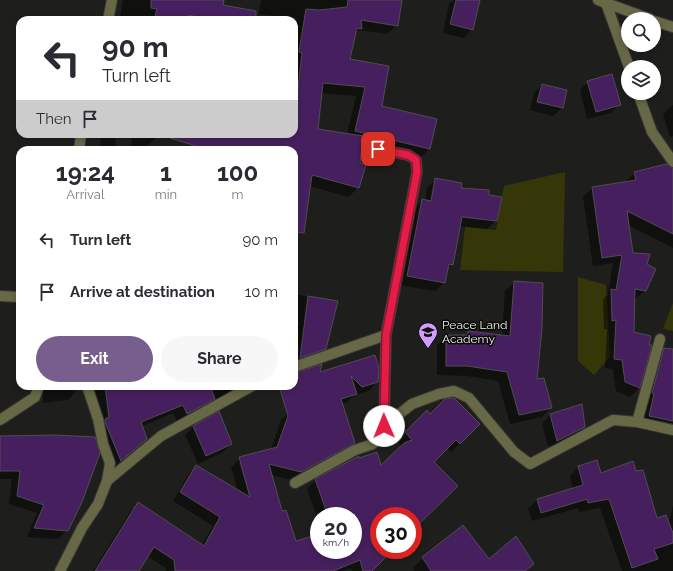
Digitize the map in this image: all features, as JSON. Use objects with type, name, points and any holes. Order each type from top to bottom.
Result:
[{"type":"street","points":[[109,16],[112,0]]},
{"type":"street","points":[[602,2],[630,12]]},
{"type":"street","points":[[602,2],[626,60]]},
{"type":"street","points":[[661,23],[673,27]]},
{"type":"street","points":[[641,100],[652,132],[673,162]]},
{"type":"street","points":[[378,149],[408,155],[416,160],[417,172],[386,335],[384,426]]},
{"type":"street","points":[[0,296],[16,297]]},
{"type":"street","points":[[298,366],[386,335]]},
{"type":"street","points":[[637,422],[660,339]]},
{"type":"street","points":[[0,420],[35,397],[37,390]]},
{"type":"street","points":[[60,571],[82,528],[98,504],[107,481],[110,463],[103,444],[98,419],[88,390]]},
{"type":"street","points":[[107,481],[162,436],[245,390]]},
{"type":"street","points":[[295,483],[355,450],[373,444],[384,426],[412,404],[439,394],[454,391],[469,398],[514,452],[530,464],[613,420],[637,422],[673,430]]},
{"type":"shaded area","points":[[565,172],[563,272],[460,270],[465,227],[496,230],[504,186]]},
{"type":"shaded area","points":[[578,277],[606,285],[610,357],[594,375],[578,361]]},
{"type":"shaded area","points":[[673,303],[673,331],[663,329]]},
{"type":"building","points":[[151,0],[224,0],[223,5],[256,11],[256,16],[155,16],[157,9],[151,8]]},
{"type":"building","points":[[348,0],[402,0],[398,26],[361,20],[362,29],[357,28],[350,59],[389,66],[382,106],[437,119],[430,149],[355,131],[365,87],[323,83],[318,129],[363,136],[360,163],[366,165],[359,188],[312,175],[304,233],[298,232],[298,146],[196,146],[170,138],[298,138],[298,88],[302,53],[299,52],[306,9],[319,10],[347,7]]},
{"type":"building","points":[[456,0],[480,0],[473,30],[450,24]]},
{"type":"building","points":[[612,74],[621,105],[596,112],[587,81]]},
{"type":"building","points":[[542,84],[567,90],[563,108],[537,102]]},
{"type":"building","points":[[666,164],[673,168],[673,234],[627,211],[633,253],[650,254],[647,264],[656,269],[646,291],[635,289],[634,332],[651,336],[649,345],[652,345],[640,388],[625,382],[622,360],[614,359],[616,320],[612,321],[611,289],[616,290],[622,255],[602,258],[592,187],[636,180],[634,172]]},
{"type":"building","points":[[435,178],[462,183],[461,188],[489,190],[489,195],[502,197],[497,221],[462,217],[453,265],[449,264],[445,283],[407,276],[422,199],[431,201]]},
{"type":"building","points":[[514,281],[543,283],[542,328],[537,379],[544,378],[552,408],[519,415],[507,372],[467,366],[446,366],[446,335],[467,335],[468,331],[510,336]]},
{"type":"building","points":[[308,296],[338,301],[326,349],[300,358]]},
{"type":"building","points":[[664,348],[673,349],[673,421],[649,416],[654,394],[652,393]]},
{"type":"building","points":[[375,355],[379,368],[378,382],[362,387],[351,376],[357,394],[341,399],[355,443],[301,472],[269,464],[282,511],[286,510],[296,541],[310,537],[310,559],[362,559],[362,507],[325,507],[315,479],[359,456],[359,458],[377,452],[381,465],[404,443],[412,440],[405,432],[427,410],[430,414],[445,399],[454,398],[480,424],[460,444],[456,440],[434,462],[458,486],[422,521],[422,507],[370,507],[370,559],[384,559],[372,571],[363,571],[360,560],[333,571],[175,571],[174,560],[154,547],[139,571],[95,571],[138,502],[204,546],[220,517],[180,492],[196,465],[250,497],[239,457],[277,447],[288,416],[280,390],[298,390],[298,372],[322,364],[320,372]]},
{"type":"building","points":[[106,390],[212,390],[215,399],[187,414],[183,405],[141,422],[147,439],[121,461],[105,422],[105,419],[109,417]]},
{"type":"building","points":[[582,404],[585,427],[557,441],[550,414]]},
{"type":"building","points":[[219,411],[232,444],[206,456],[193,426]]},
{"type":"building","points":[[55,435],[95,437],[100,453],[82,502],[68,531],[34,528],[44,505],[17,496],[20,471],[0,471],[0,436]]},
{"type":"building","points":[[597,460],[601,473],[633,461],[636,471],[643,470],[657,518],[666,515],[673,533],[673,543],[654,549],[658,559],[632,568],[609,499],[588,503],[587,499],[541,513],[537,499],[583,485],[578,466]]},
{"type":"building","points":[[463,525],[489,559],[516,536],[534,564],[525,571],[431,571],[422,557]]},
{"type":"place","name":"Peace Land Academy","points":[[428,349]]},
{"type":"route","points":[[378,149],[408,155],[416,160],[417,172],[386,335],[384,426]]}]
